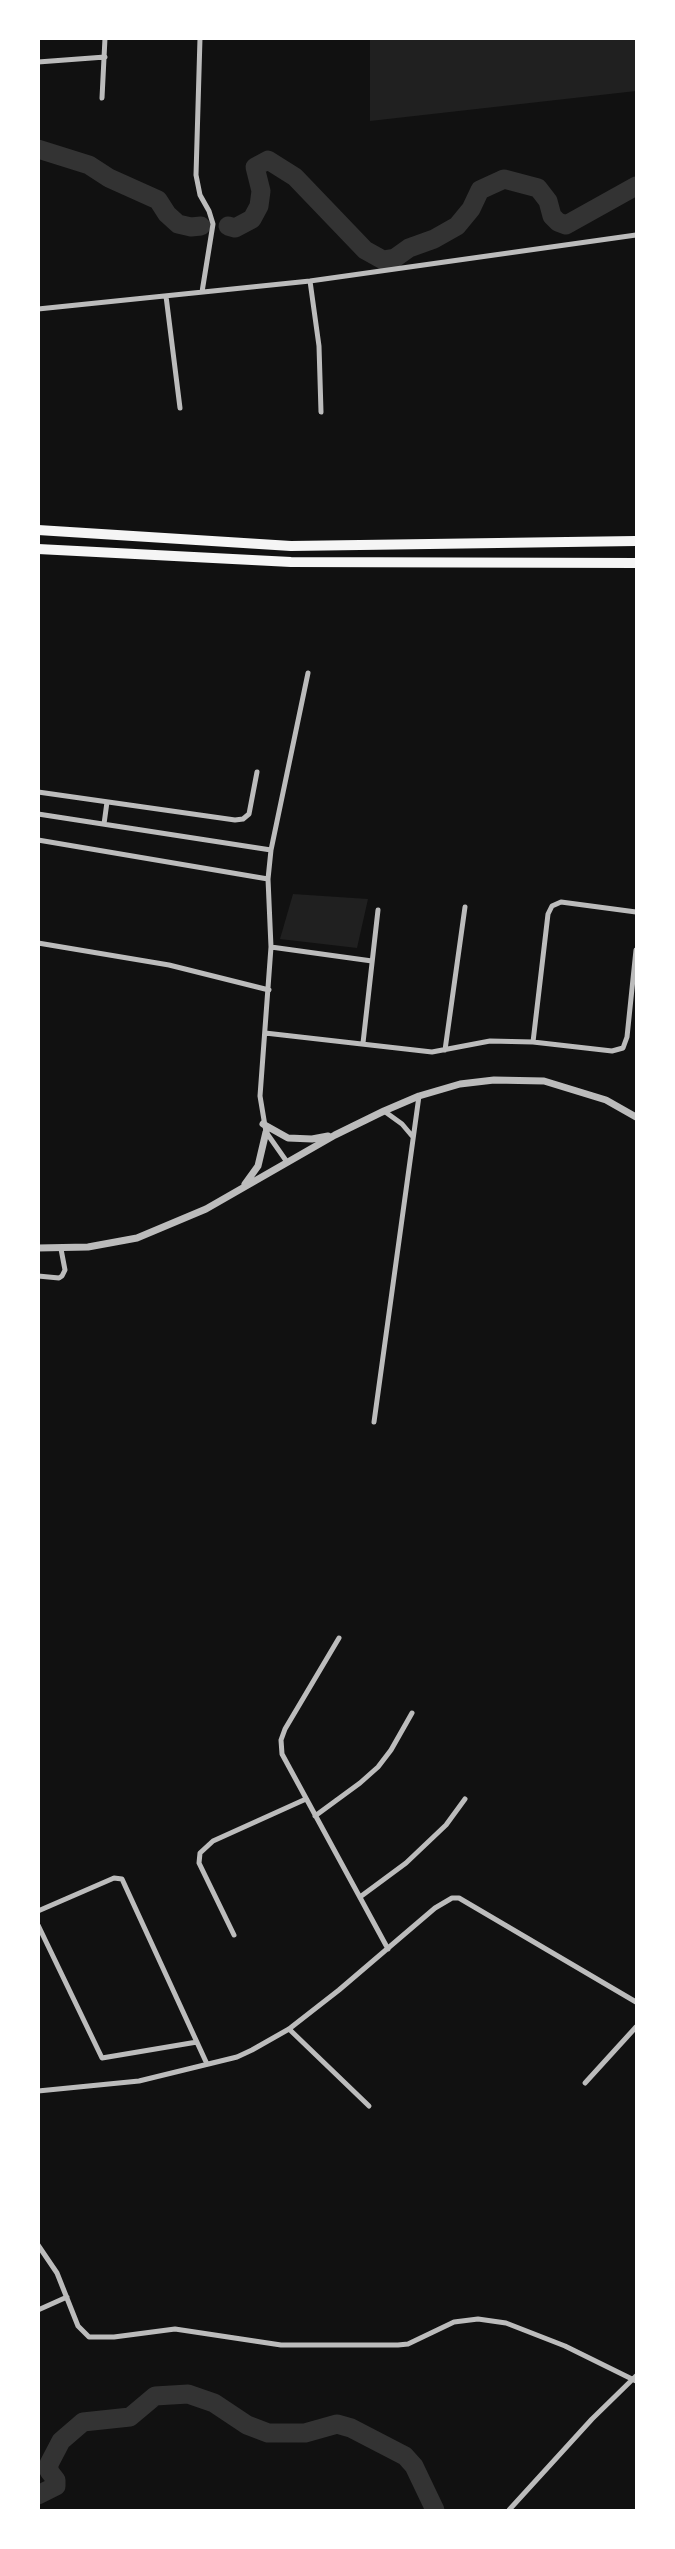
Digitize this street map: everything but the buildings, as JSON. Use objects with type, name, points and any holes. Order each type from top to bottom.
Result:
[{"type":"highway","points":[[38,530],[291,546],[636,541]]},
{"type":"highway","points":[[38,550],[291,562],[636,563]]},
{"type":"street","points":[[102,98],[105,38]]},
{"type":"street","points":[[200,38],[196,175],[200,195],[213,224],[202,292]]},
{"type":"street","points":[[38,62],[105,57]]},
{"type":"street","points":[[38,309],[310,281],[636,235]]},
{"type":"street","points":[[310,281],[319,346],[321,412]]},
{"type":"street","points":[[166,296],[180,408]]},
{"type":"street","points":[[242,1188],[258,1166],[264,1128],[260,1096],[271,947],[268,879],[271,850],[308,673]]},
{"type":"street","points":[[38,792],[235,820],[243,819],[249,814],[257,772]]},
{"type":"street","points":[[104,824],[107,802]]},
{"type":"street","points":[[38,814],[271,850]]},
{"type":"street","points":[[38,840],[268,879]]},
{"type":"street","points":[[533,1042],[548,914],[552,906],[561,902],[636,912]]},
{"type":"street","points":[[445,1050],[465,907]]},
{"type":"street","points":[[363,1044],[378,910]]},
{"type":"street","points":[[38,943],[169,965],[269,990]]},
{"type":"street","points":[[271,947],[372,961]]},
{"type":"street","points":[[265,1033],[432,1052],[490,1041],[533,1042],[612,1051],[623,1048],[627,1037],[636,950]]},
{"type":"street","points":[[38,1248],[88,1247],[136,1238],[206,1209],[335,1135],[384,1111],[419,1096],[460,1084],[494,1080],[544,1081],[606,1100],[636,1117]]},
{"type":"street","points":[[374,1422],[419,1096]]},
{"type":"street","points":[[384,1111],[413,1137]]},
{"type":"street","points":[[264,1128],[296,1140],[335,1135]]},
{"type":"street","points":[[264,1128],[287,1162]]},
{"type":"street","points":[[38,1276],[62,1276],[65,1270],[61,1249]]},
{"type":"street","points":[[339,1638],[285,1729],[281,1740],[282,1754],[388,1949]]},
{"type":"street","points":[[315,1816],[378,1767],[412,1713]]},
{"type":"street","points":[[360,1897],[407,1863],[446,1825],[464,1798]]},
{"type":"street","points":[[234,1935],[199,1863],[200,1853],[213,1841],[306,1799]]},
{"type":"street","points":[[38,1911],[114,1878],[122,1879],[207,2064]]},
{"type":"street","points":[[38,2091],[139,2081],[237,2057],[289,2029],[435,1908],[452,1898],[459,1898],[636,2002]]},
{"type":"street","points":[[38,1925],[102,2058],[197,2042]]},
{"type":"street","points":[[585,2083],[636,2027]]},
{"type":"street","points":[[289,2029],[369,2106]]},
{"type":"street","points":[[38,2245],[52,2262],[83,2333],[96,2338],[175,2329],[281,2345],[398,2345],[408,2344],[454,2322],[478,2319],[506,2323],[635,2378],[592,2419],[509,2511]]},
{"type":"street","points":[[38,2310],[67,2297]]},
{"type":"shaded area","points":[[370,39],[636,39],[636,91],[370,121]]},
{"type":"shaded area","points":[[293,894],[368,899],[357,948],[280,939]]},
{"type":"waterway","points":[[38,149],[89,165],[109,178],[158,200],[178,224],[201,226]]},
{"type":"waterway","points":[[228,226],[235,228],[252,219],[259,206],[261,191],[255,167],[268,160],[295,177],[365,250],[383,260],[395,258],[409,248],[434,239],[457,226],[471,209],[480,190],[504,179],[538,188],[548,201],[552,216],[566,225],[636,186]]},
{"type":"waterway","points":[[38,2495],[56,2486],[56,2480],[49,2471],[49,2464],[61,2441],[83,2422],[130,2417],[155,2396],[188,2394],[214,2403],[247,2425],[268,2433],[305,2433],[337,2424],[351,2428],[405,2456],[414,2466],[435,2510]]}]
